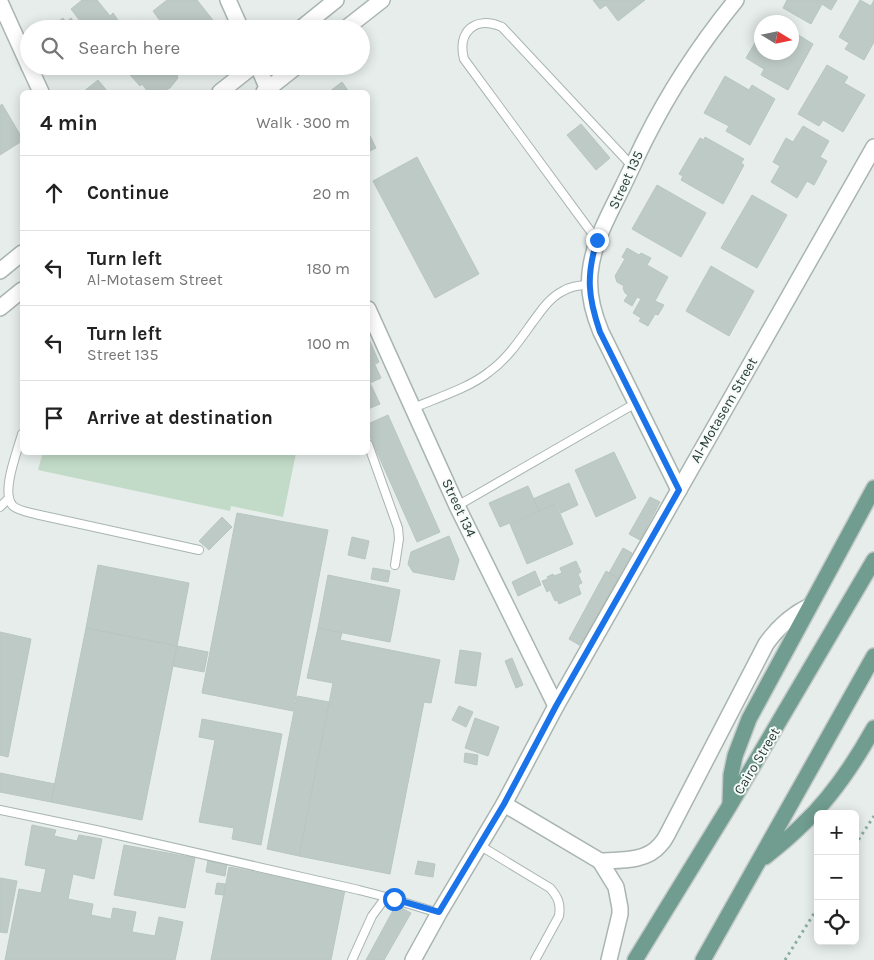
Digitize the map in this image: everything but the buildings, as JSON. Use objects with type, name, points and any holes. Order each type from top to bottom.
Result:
[{"type":"main road","points":[[730,805],[731,775],[735,756],[749,720],[874,488]]},
{"type":"main road","name":"Cairo Street","points":[[636,960],[823,649],[874,560]]},
{"type":"main road","points":[[703,960],[874,656]]},
{"type":"main road","points":[[760,861],[804,824],[828,798],[874,728]]},
{"type":"street","points":[[228,0],[237,20]]},
{"type":"street","points":[[311,20],[336,0]]},
{"type":"street","points":[[356,20],[382,0]]},
{"type":"street","name":"Street 135","points":[[679,490],[600,332],[592,306],[589,284],[591,262],[597,240],[645,140],[685,68],[736,0]]},
{"type":"street","points":[[0,2],[20,46]]},
{"type":"street","points":[[33,75],[40,90]]},
{"type":"street","points":[[223,90],[242,75]]},
{"type":"street","points":[[261,75],[267,90]]},
{"type":"street","points":[[268,90],[286,75]]},
{"type":"street","name":"Al-Motasem Street","points":[[413,960],[439,912],[504,804],[556,706],[874,148]]},
{"type":"street","points":[[0,271],[20,255]]},
{"type":"street","points":[[0,308],[20,292]]},
{"type":"street","name":"Street 134","points":[[370,312],[457,506],[556,706]]},
{"type":"street","points":[[600,861],[638,858],[659,847],[667,836],[766,644],[790,618],[810,606]]},
{"type":"street","points":[[504,804],[600,861],[616,887],[620,908],[619,920],[609,960]]},
{"type":"lane","points":[[597,240],[464,60],[462,40],[467,32],[474,26],[484,22],[502,27],[633,167]]},
{"type":"lane","points":[[413,408],[474,382],[488,373],[512,350],[545,305],[554,296],[565,290],[589,284]]},
{"type":"lane","points":[[457,506],[636,403]]},
{"type":"lane","points":[[20,441],[8,481],[9,498],[14,506],[36,514],[198,550]]},
{"type":"lane","points":[[370,450],[398,528],[399,539],[395,564]]},
{"type":"lane","points":[[0,507],[9,498]]},
{"type":"lane","points":[[0,810],[116,834],[359,890],[439,912]]},
{"type":"lane","points":[[479,845],[550,888],[556,894],[560,909],[559,916],[536,960]]},
{"type":"lane","points":[[352,960],[372,916],[386,897]]},
{"type":"path","points":[[859,839],[874,816]]},
{"type":"path","points":[[785,960],[814,913]]},
{"type":"green space","points":[[42,455],[296,455],[283,517],[231,506],[230,511],[38,470]]},
{"type":"route","points":[[394,899],[439,912],[504,804],[556,706],[679,490],[600,332],[592,306],[589,284],[591,262],[597,240]]}]
